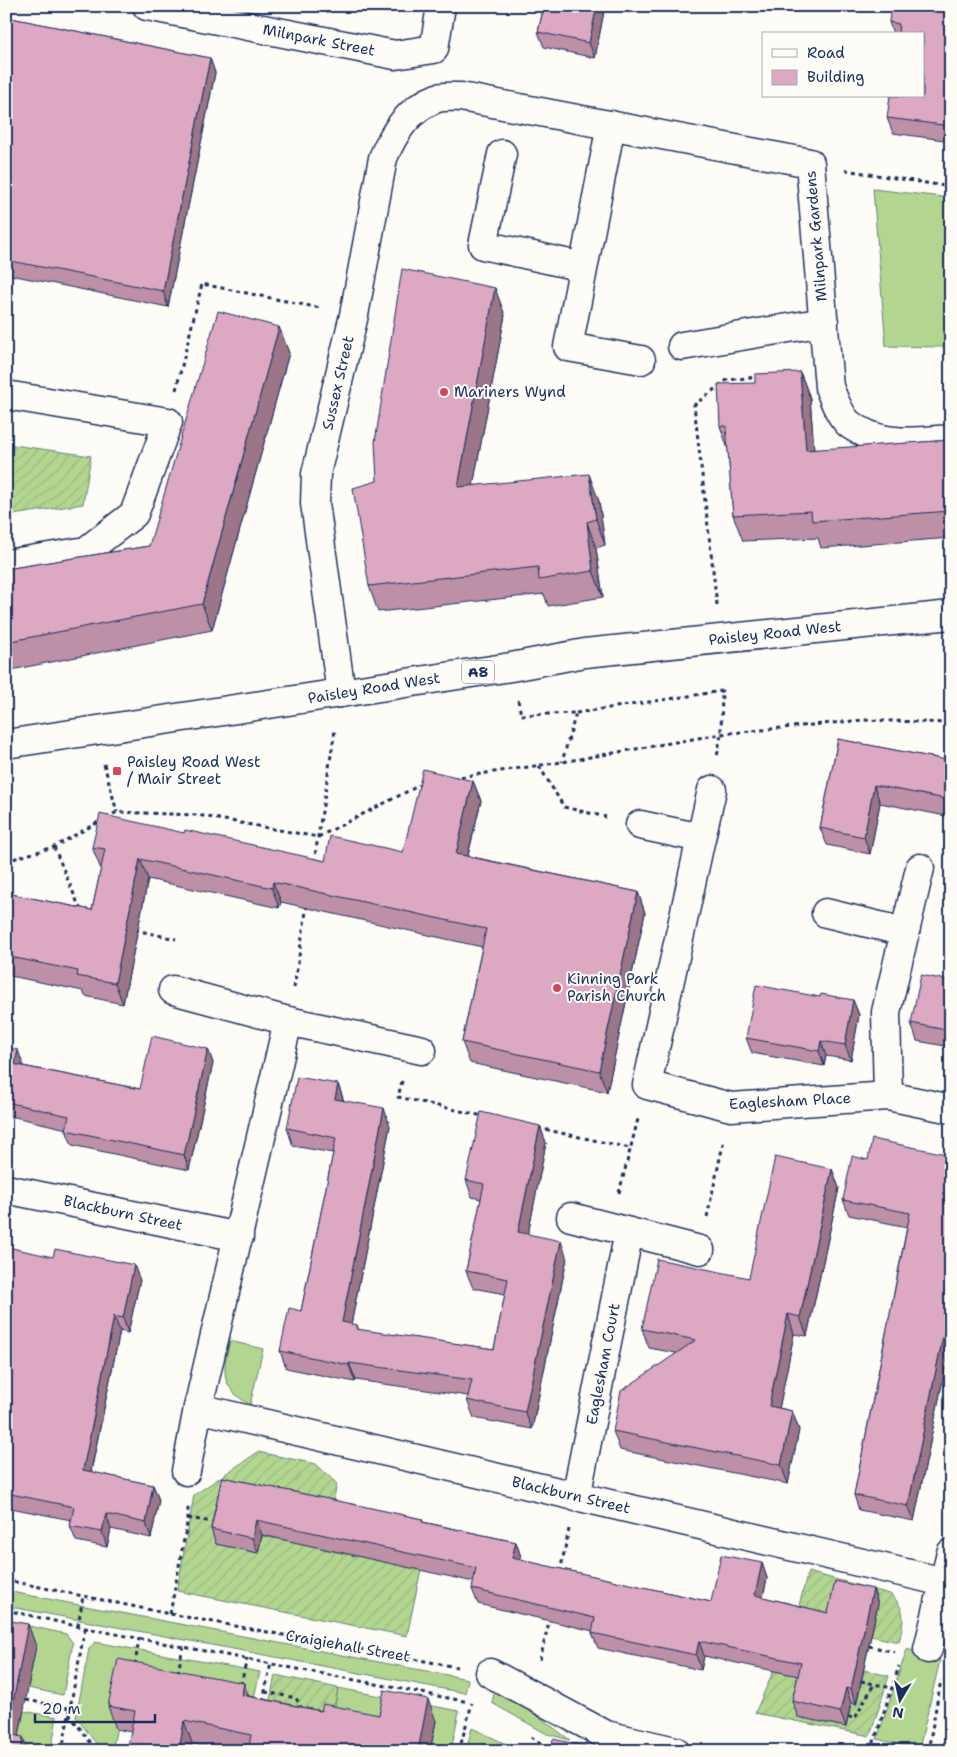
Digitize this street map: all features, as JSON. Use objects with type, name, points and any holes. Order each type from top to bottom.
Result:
[{"type":"street","name":"Milnpark Street","points":[[147,6],[395,55],[434,49],[441,6]]},
{"type":"street","name":"Milnpark Gardens","points":[[438,98],[461,96],[810,163],[829,387],[836,404],[847,423],[866,435],[886,440],[907,442],[951,439]]},
{"type":"street","name":"Sussex Street","points":[[341,693],[315,503],[316,474],[354,315],[383,158],[391,139],[404,120],[420,107],[438,98]]},
{"type":"street","points":[[610,125],[568,347],[641,360]]},
{"type":"street","points":[[502,154],[483,245],[583,267]]},
{"type":"street","points":[[682,346],[824,322]]},
{"type":"street","points":[[6,395],[168,422],[134,514],[86,551],[6,564]]},
{"type":"street","name":"Paisley Road West","points":[[6,744],[511,667],[584,653],[951,615]]},
{"type":"street","points":[[647,1085],[712,790]]},
{"type":"street","points":[[640,825],[701,838]]},
{"type":"street","points":[[888,1096],[886,1012],[920,868]]},
{"type":"street","points":[[826,913],[905,932]]},
{"type":"street","points":[[172,990],[288,1021],[416,1049]]},
{"type":"street","points":[[186,1471],[198,1408],[288,1021]]},
{"type":"street","name":"Eaglesham Place","points":[[647,1085],[731,1107],[888,1096],[951,1109]]},
{"type":"street","name":"Blackburn Street","points":[[6,1189],[239,1237]]},
{"type":"street","points":[[571,1217],[700,1250]]},
{"type":"street","name":"Eaglesham Court","points":[[576,1497],[629,1232]]},
{"type":"street","name":"Blackburn Street","points":[[198,1408],[944,1582]]},
{"type":"street","points":[[915,1651],[944,1582],[951,1552]]},
{"type":"street","points":[[490,1673],[606,1735],[675,1751]]},
{"type":"path","points":[[810,163],[951,187]]},
{"type":"path","points":[[168,422],[202,284],[354,315]]},
{"type":"path","points":[[718,612],[694,405],[727,380],[764,377]]},
{"type":"path","points":[[511,667],[521,715],[576,713],[722,691],[720,734],[712,790]]},
{"type":"path","points":[[313,865],[341,693]]},
{"type":"path","points":[[562,762],[576,713]]},
{"type":"path","points":[[446,779],[539,766],[720,734],[863,720],[951,723]]},
{"type":"path","points":[[94,731],[117,812]]},
{"type":"path","points":[[539,766],[564,807],[640,825]]},
{"type":"path","points":[[6,861],[54,847],[117,812],[197,815],[318,837],[427,781]]},
{"type":"path","points":[[54,847],[84,920]]},
{"type":"path","points":[[288,1021],[308,902]]},
{"type":"path","points":[[130,929],[176,939]]},
{"type":"path","points":[[416,1049],[398,1097],[485,1116]]},
{"type":"path","points":[[629,1232],[616,1205],[647,1085]]},
{"type":"path","points":[[700,1250],[731,1107]]},
{"type":"path","points":[[534,1127],[630,1148]]},
{"type":"path","points":[[170,1614],[188,1518],[186,1471]]},
{"type":"path","points":[[558,1580],[576,1497]]},
{"type":"path","points":[[188,1518],[212,1522]]},
{"type":"path","name":"Craigiehall Street","points":[[6,1580],[170,1614],[490,1673]]},
{"type":"path","points":[[78,1626],[83,1596]]},
{"type":"path","points":[[539,1663],[552,1608]]},
{"type":"path","points":[[6,1610],[85,1628],[472,1703],[480,1708]]},
{"type":"path","points":[[62,1751],[85,1628]]},
{"type":"path","points":[[133,1674],[139,1638]]},
{"type":"path","points":[[176,1682],[183,1646]]},
{"type":"path","points":[[869,1646],[940,1654],[945,1660],[928,1751]]},
{"type":"path","points":[[871,1751],[892,1688],[915,1651]]},
{"type":"path","points":[[240,1694],[247,1658]]},
{"type":"path","points":[[261,1709],[271,1663]]},
{"type":"path","points":[[459,1751],[472,1703],[490,1673]]},
{"type":"path","points":[[861,1682],[892,1688]]},
{"type":"path","points":[[848,1717],[855,1718],[874,1684]]},
{"type":"path","points":[[265,1692],[296,1698],[302,1709],[300,1718]]},
{"type":"path","points":[[26,1700],[70,1708]]},
{"type":"path","points":[[69,1714],[97,1751]]},
{"type":"path","points":[[529,1736],[553,1751]]},
{"type":"green space","points":[[873,189],[951,198],[951,355],[943,347],[886,346]]},
{"type":"green space","points":[[6,444],[91,456],[83,504],[6,516]]},
{"type":"green space","points":[[230,1341],[263,1349],[250,1405],[233,1392],[228,1385],[225,1370]]},
{"type":"green space","points":[[258,1452],[316,1464],[337,1484],[323,1549],[421,1569],[407,1636],[177,1591],[194,1495]],"holes":[[[216,1504],[287,1540],[261,1536],[258,1553],[217,1544],[220,1529],[211,1527]]]},
{"type":"green space","points":[[808,1572],[890,1594],[902,1610],[903,1622],[899,1642],[795,1620]]},
{"type":"green space","points":[[6,1591],[468,1679],[465,1693],[6,1606]]},
{"type":"green space","points":[[6,1621],[66,1634],[73,1643],[63,1695],[28,1688],[36,1646]]},
{"type":"green space","points":[[95,1642],[260,1672],[252,1706],[126,1682],[112,1751],[102,1751],[76,1717],[89,1649]]},
{"type":"green space","points":[[907,1649],[940,1660],[919,1749],[877,1739]]},
{"type":"green space","points":[[782,1652],[810,1659],[798,1717],[846,1727],[851,1703],[857,1704],[864,1670],[889,1676],[870,1736],[755,1713]]},
{"type":"green space","points":[[275,1675],[338,1688],[326,1750],[266,1720]]},
{"type":"green space","points":[[496,1685],[570,1740],[547,1734],[492,1703]]},
{"type":"green space","points":[[338,1688],[459,1711],[451,1751],[430,1751],[331,1726]]},
{"type":"green space","points":[[24,1711],[57,1717],[51,1751],[16,1751]]},
{"type":"green space","points":[[472,1728],[521,1751],[466,1751]]},
{"type":"building","points":[[544,6],[597,6],[589,43],[538,32]]},
{"type":"building","points":[[891,6],[951,6],[951,126],[887,118],[890,98],[924,98],[924,32],[898,32],[899,24],[889,22]]},
{"type":"building","points":[[6,17],[210,58],[163,291],[6,260]]},
{"type":"building","name":"Mariners Wynd","points":[[402,269],[495,288],[458,487],[589,474],[596,519],[587,522],[593,571],[539,580],[538,567],[369,586],[353,488],[377,481],[375,442]]},
{"type":"building","points":[[218,311],[279,327],[202,604],[6,642],[6,569],[149,546]]},
{"type":"building","points":[[800,372],[806,450],[951,440],[951,511],[812,521],[811,511],[733,515],[726,426],[720,426],[718,384],[755,383],[755,374]]},
{"type":"building","points":[[838,739],[951,761],[951,800],[874,785],[864,837],[820,828]]},
{"type":"building","points":[[423,769],[473,781],[456,854],[638,892],[599,1071],[462,1042],[486,929],[273,882],[272,888],[140,859],[115,983],[77,976],[78,971],[6,956],[6,893],[92,910],[105,849],[92,847],[100,814],[184,833],[185,830],[325,861],[330,836],[403,852]]},
{"type":"building","points":[[921,975],[951,981],[951,1031],[911,1023]]},
{"type":"building","points":[[756,985],[820,997],[821,994],[853,1000],[845,1045],[821,1041],[819,1051],[746,1038]]},
{"type":"building","points":[[152,1036],[208,1049],[184,1155],[66,1130],[69,1116],[6,1102],[6,1047],[18,1050],[15,1064],[17,1065],[140,1089]]},
{"type":"building","points":[[297,1077],[338,1084],[335,1099],[384,1108],[342,1322],[357,1325],[356,1329],[494,1349],[508,1279],[466,1271],[484,1184],[466,1180],[481,1112],[540,1126],[518,1232],[561,1241],[525,1412],[467,1400],[472,1380],[349,1363],[349,1365],[280,1351],[289,1308],[301,1311],[336,1138],[287,1128]]},
{"type":"building","points":[[872,1139],[951,1155],[951,1297],[908,1506],[854,1495],[910,1213],[843,1200],[852,1156],[868,1160]]},
{"type":"building","points":[[775,1157],[832,1169],[800,1317],[788,1314],[769,1406],[792,1411],[781,1465],[613,1431],[621,1391],[696,1340],[642,1329],[657,1259],[749,1278]]},
{"type":"building","points":[[7,1247],[53,1257],[55,1249],[134,1265],[123,1318],[114,1316],[83,1470],[153,1485],[146,1523],[106,1514],[102,1532],[70,1526],[74,1507],[6,1493]]},
{"type":"building","points":[[222,1477],[422,1519],[422,1522],[516,1542],[512,1558],[711,1602],[721,1555],[762,1563],[755,1595],[828,1613],[835,1581],[873,1589],[851,1689],[846,1688],[840,1712],[792,1701],[801,1663],[699,1641],[696,1655],[592,1633],[595,1618],[472,1589],[476,1568],[256,1520],[252,1538],[211,1529]]},
{"type":"building","points":[[6,1620],[28,1624],[7,1734],[23,1737],[21,1751],[6,1751]]},
{"type":"building","points":[[118,1659],[244,1683],[242,1695],[321,1711],[323,1704],[379,1715],[384,1690],[428,1699],[418,1751],[269,1751],[249,1746],[251,1735],[184,1721],[179,1751],[127,1751],[135,1711],[108,1706]]},
{"type":"building","points":[[553,1739],[608,1751],[551,1751]]},
{"type":"place","name":"Mariners Wynd","points":[[444,392]]},
{"type":"place","name":"Paisley Road West / Mair Street","points":[[117,771]]},
{"type":"place","name":"Kinning Park Parish Church","points":[[557,988]]}]
